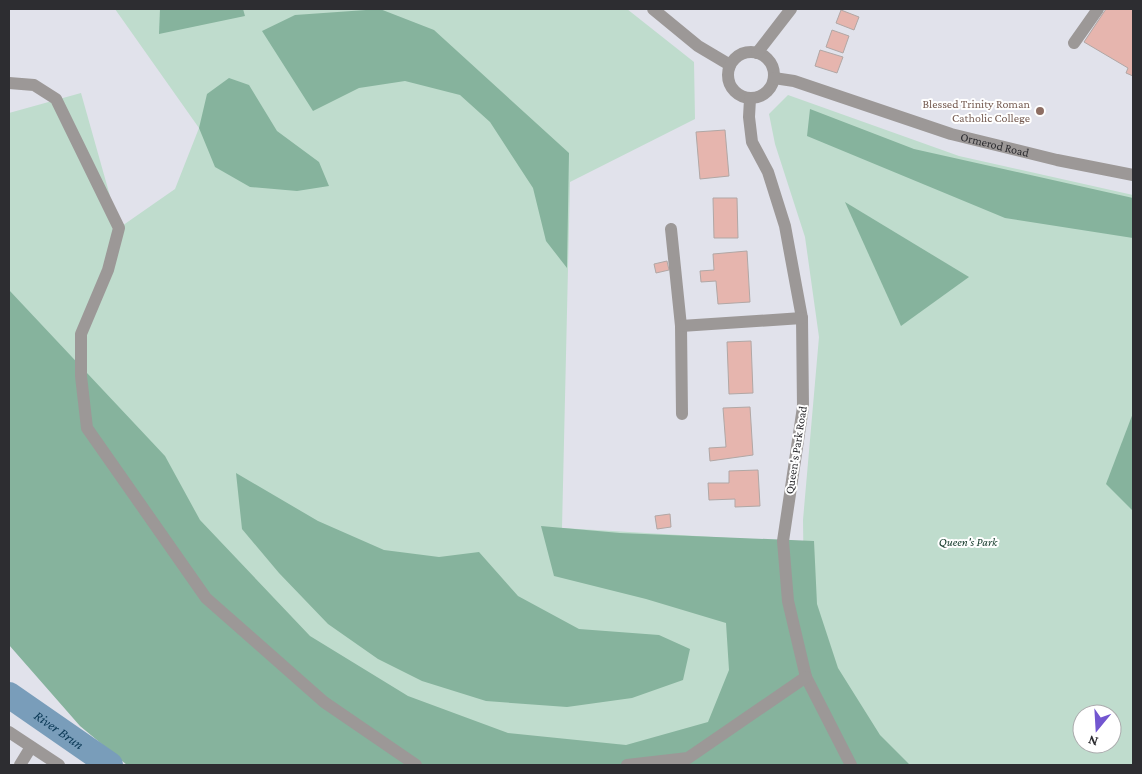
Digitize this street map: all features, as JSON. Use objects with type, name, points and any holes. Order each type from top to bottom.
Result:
[{"type":"street","points":[[653,9],[698,46],[730,65]]},
{"type":"street","points":[[757,53],[791,9]]},
{"type":"street","points":[[1074,43],[1098,9]]},
{"type":"street","points":[[757,53],[768,60],[774,72],[774,78],[768,91],[757,98],[742,97],[730,88],[727,72],[730,65],[741,54],[757,53]]},
{"type":"street","name":"Ormerod Road","points":[[774,78],[794,81],[951,134],[1057,160],[1133,175]]},
{"type":"street","points":[[9,83],[34,85],[56,99],[119,228],[108,270],[81,334],[81,376],[87,428],[206,598],[324,702],[416,765]]},
{"type":"street","name":"Queen's Park Road","points":[[750,99],[749,117],[752,142],[768,172],[785,226],[802,318],[804,407],[783,541],[788,601],[806,677],[851,765]]},
{"type":"street","points":[[671,229],[681,326],[682,414]]},
{"type":"street","points":[[681,326],[802,318]]},
{"type":"street","points":[[627,765],[688,758],[806,677]]},
{"type":"street","points":[[9,732],[58,765]]},
{"type":"street","points":[[20,765],[31,747]]},
{"type":"green space","points":[[115,9],[627,9],[694,62],[695,119],[570,182],[562,528],[783,541],[784,765],[411,765],[206,598],[9,293],[9,113],[81,93],[119,228],[175,189],[199,128]]},
{"type":"green space","points":[[160,9],[243,9],[245,16],[159,34]]},
{"type":"green space","points":[[380,9],[434,30],[569,153],[567,268],[546,241],[533,188],[490,122],[460,95],[405,81],[359,88],[313,111],[262,31],[295,15]]},
{"type":"green space","points":[[229,78],[249,85],[277,131],[319,162],[329,186],[297,191],[250,187],[215,167],[199,128],[207,94]]},
{"type":"green space","name":"Queen's Park","points":[[788,95],[959,156],[1133,195],[1133,765],[875,765],[804,596],[803,520],[819,337],[805,237],[775,144],[769,114]]},
{"type":"green space","points":[[810,109],[914,149],[1133,198],[1133,238],[1005,218],[807,136]]},
{"type":"green space","points":[[845,202],[969,277],[901,326]]},
{"type":"green space","points":[[9,290],[165,456],[200,520],[310,636],[408,696],[508,733],[626,745],[708,722],[729,670],[726,623],[646,599],[554,576],[541,526],[620,533],[814,541],[817,604],[838,668],[880,735],[910,765],[127,765],[80,726],[9,645]]},
{"type":"green space","points":[[1133,413],[1133,511],[1106,484]]},
{"type":"green space","points":[[236,473],[318,521],[384,550],[439,557],[479,552],[518,596],[579,629],[659,635],[690,649],[683,680],[632,698],[567,707],[486,701],[422,681],[378,659],[328,624],[279,573],[242,529]]},
{"type":"building","points":[[1106,9],[1133,9],[1133,76],[1126,73],[1128,68],[1084,42]]},
{"type":"building","points":[[841,10],[859,17],[854,30],[836,23]]},
{"type":"building","points":[[832,30],[849,36],[843,53],[826,47]]},
{"type":"building","points":[[820,50],[843,57],[837,73],[815,66]]},
{"type":"building","points":[[725,130],[729,176],[700,179],[696,132]]},
{"type":"building","points":[[713,198],[737,198],[738,238],[714,238]]},
{"type":"building","points":[[747,251],[750,302],[718,304],[716,281],[701,282],[700,271],[714,270],[713,254]]},
{"type":"building","points":[[667,261],[669,270],[656,273],[654,264]]},
{"type":"building","points":[[751,341],[753,393],[729,394],[727,342]]},
{"type":"building","points":[[750,407],[753,455],[710,461],[709,448],[726,447],[723,408]]},
{"type":"building","points":[[758,470],[760,506],[735,507],[735,499],[709,500],[708,483],[729,483],[729,471]]},
{"type":"building","points":[[670,514],[671,527],[657,529],[655,516]]},
{"type":"waterway","name":"River Brun","points":[[9,695],[110,765]]},
{"type":"place","name":"Blessed Trinity Roman Catholic College","points":[[1040,111]]}]
